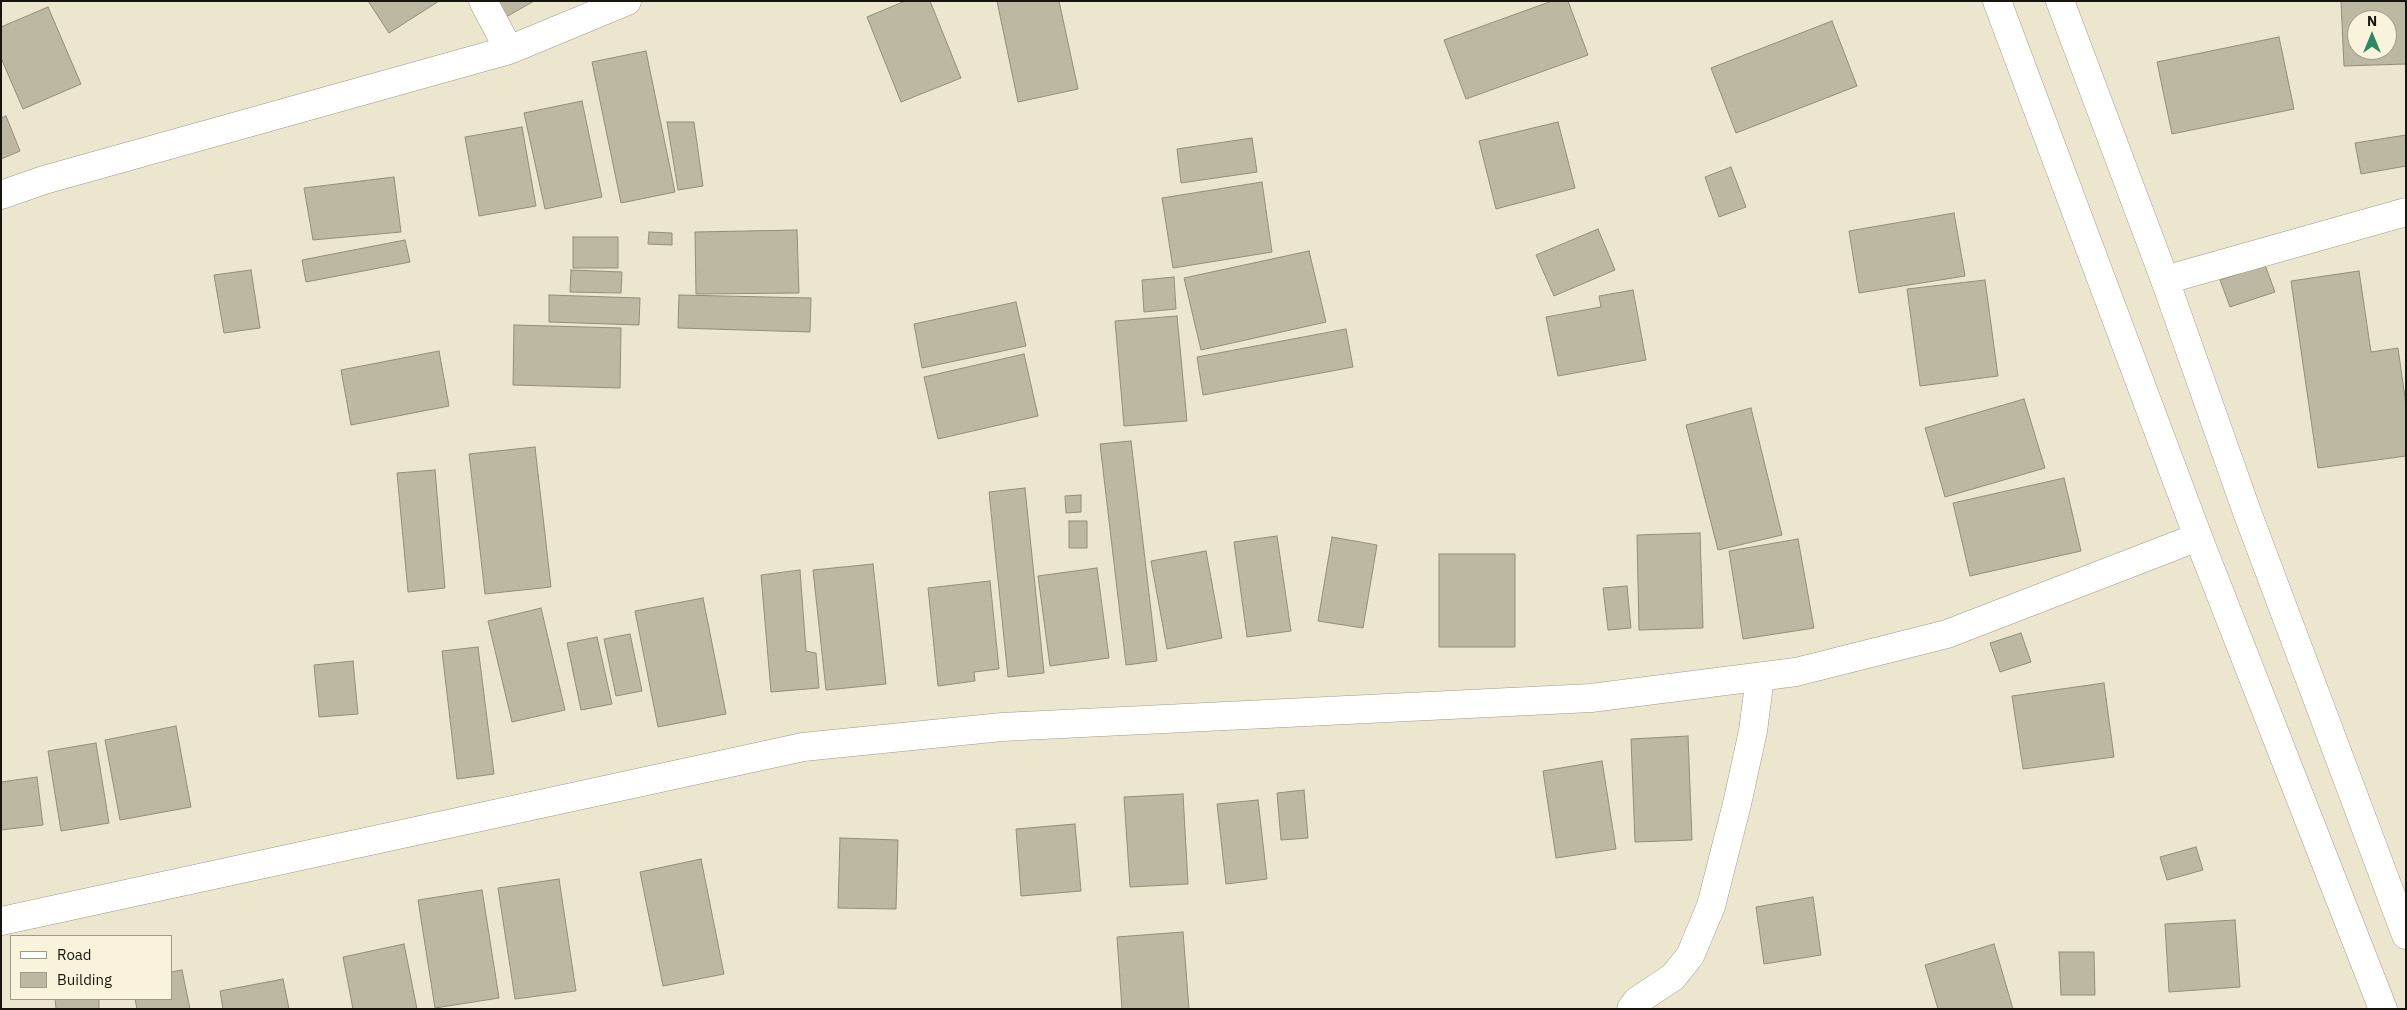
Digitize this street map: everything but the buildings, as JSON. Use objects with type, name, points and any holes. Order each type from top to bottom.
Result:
[{"type":"street","points":[[483,1],[509,50]]},
{"type":"street","points":[[1,196],[44,180],[509,50],[627,1]]},
{"type":"street","points":[[1998,1],[2198,537],[2383,1009]]},
{"type":"street","points":[[2060,1],[2165,280],[2247,512],[2406,935]]},
{"type":"street","points":[[2165,280],[2406,212]]},
{"type":"street","points":[[1,921],[803,747],[1002,727],[1591,698],[1796,672],[1947,634],[2198,537]]},
{"type":"street","points":[[1631,1009],[1637,1002],[1673,977],[1690,956],[1710,906],[1737,804],[1753,731],[1760,677]]}]
